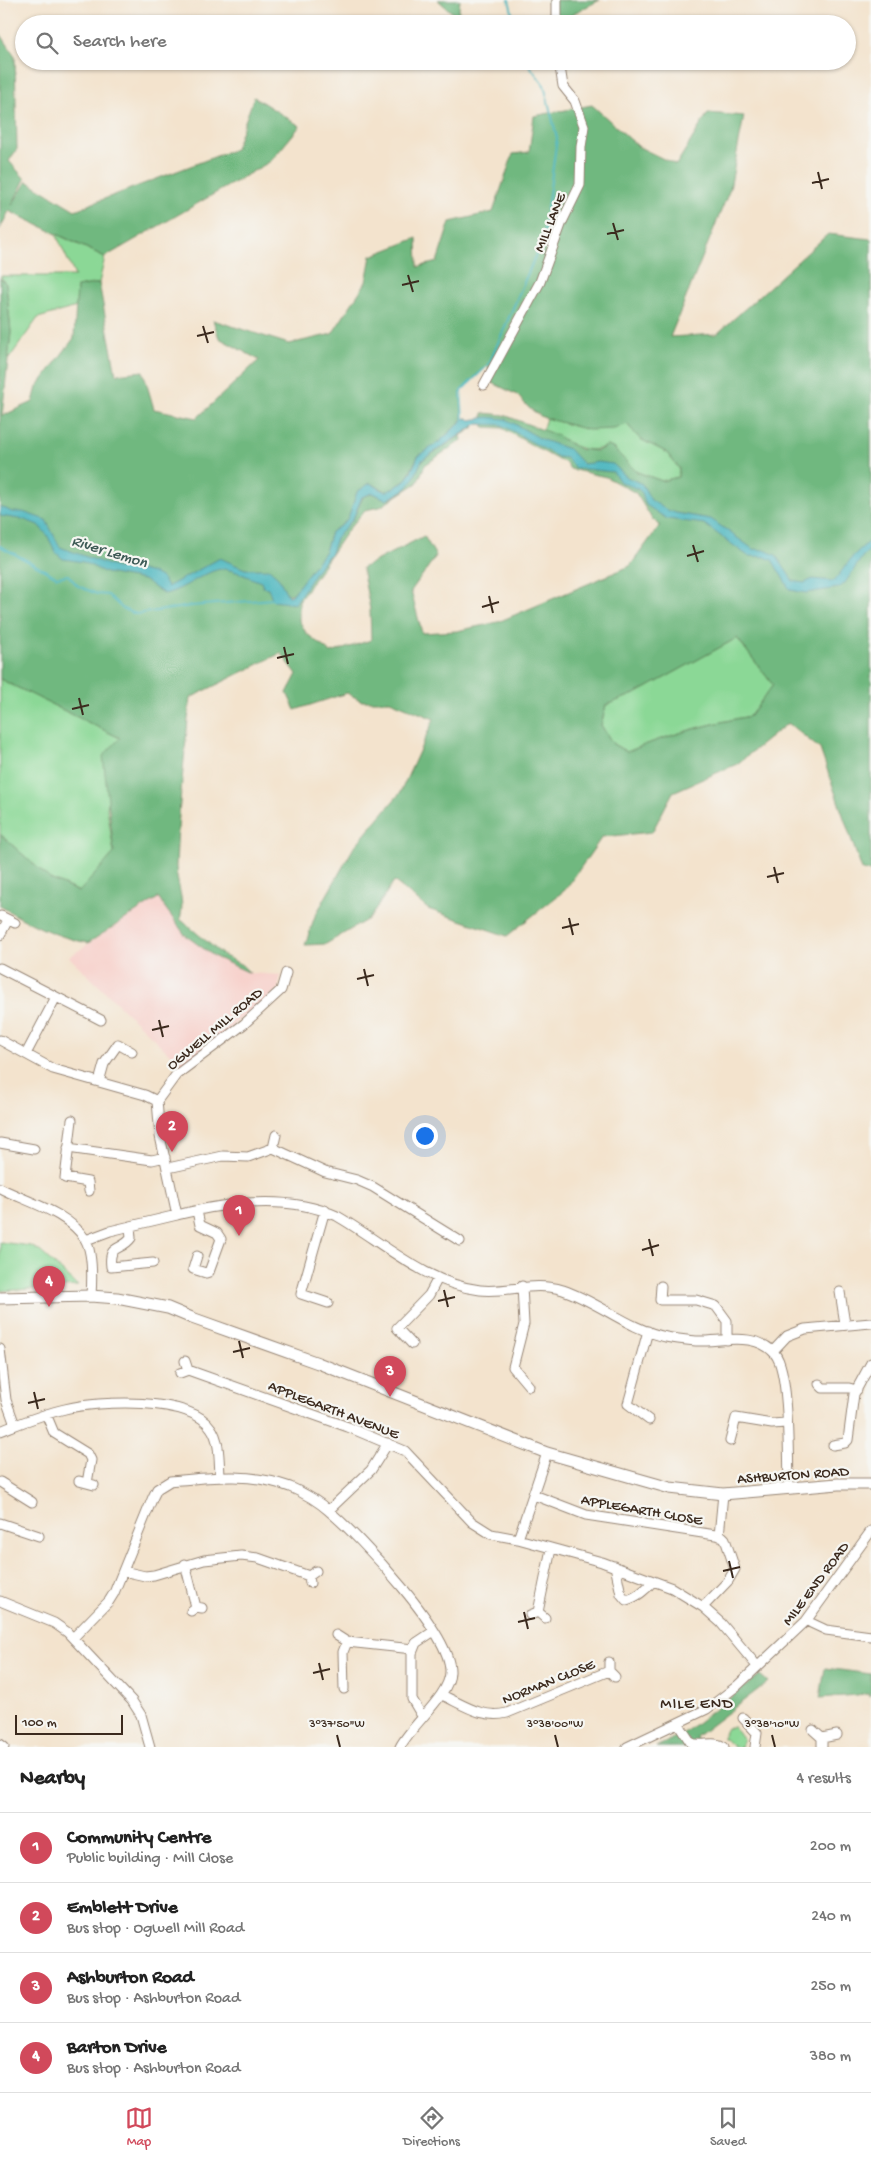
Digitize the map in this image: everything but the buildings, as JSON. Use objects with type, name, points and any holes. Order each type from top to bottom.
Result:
[{"type":"main road","name":"ASHBURTON ROAD","points":[[0,1298],[91,1296],[118,1298],[168,1308],[326,1366],[548,1453],[670,1488],[723,1494],[789,1488],[871,1484]]},
{"type":"street","points":[[557,0],[557,15]]},
{"type":"street","name":"MILL LANE","points":[[484,385],[540,282],[562,222],[580,185],[581,147],[584,126],[575,101],[563,86],[560,70]]},
{"type":"street","points":[[0,935],[8,920]]},
{"type":"street","points":[[0,968],[56,997],[81,1015],[101,1020]]},
{"type":"street","name":"OGWELL MILL ROAD","points":[[157,1101],[176,1075],[244,1024],[281,990],[286,973]]},
{"type":"street","points":[[26,1054],[56,997]]},
{"type":"street","points":[[0,1040],[53,1069],[145,1095],[157,1101],[160,1136],[177,1215]]},
{"type":"street","points":[[99,1082],[104,1064],[116,1040],[132,1052]]},
{"type":"street","points":[[72,1120],[65,1178],[88,1182],[89,1191]]},
{"type":"street","points":[[273,1148],[276,1135]]},
{"type":"street","points":[[0,1143],[34,1149]]},
{"type":"street","points":[[68,1148],[152,1160],[165,1157]]},
{"type":"street","points":[[168,1168],[223,1156],[248,1156],[273,1148],[324,1172],[356,1180],[373,1187],[460,1241]]},
{"type":"street","points":[[0,1188],[57,1214],[72,1225],[86,1240],[92,1267],[91,1296]]},
{"type":"street","points":[[86,1240],[130,1226],[197,1211],[266,1203],[304,1206],[325,1210],[352,1224],[438,1278],[463,1287],[482,1290],[544,1286],[563,1290],[621,1320],[663,1336],[696,1341],[753,1340],[773,1351],[778,1358],[784,1375],[789,1488]]},
{"type":"street","points":[[325,1210],[302,1294],[328,1303]]},
{"type":"street","points":[[197,1211],[200,1225],[217,1233],[221,1239],[208,1272],[193,1269],[197,1256]]},
{"type":"street","points":[[130,1226],[131,1238],[128,1242],[114,1249],[110,1255],[111,1267],[153,1263]]},
{"type":"street","points":[[412,1344],[397,1328],[429,1295],[438,1278]]},
{"type":"street","points":[[522,1286],[524,1324],[512,1367],[529,1386]]},
{"type":"street","points":[[661,1286],[660,1300],[696,1300],[716,1306],[727,1321],[727,1340]]},
{"type":"street","points":[[840,1292],[844,1324]]},
{"type":"street","points":[[773,1351],[787,1336],[795,1332],[844,1324],[871,1323]]},
{"type":"street","points":[[648,1331],[628,1404],[649,1420]]},
{"type":"street","points":[[0,1349],[6,1400],[15,1426]]},
{"type":"street","points":[[833,1444],[845,1443],[848,1440],[857,1390],[871,1363]]},
{"type":"street","name":"APPLEGARTH AVENUE","points":[[184,1368],[388,1443],[405,1451],[416,1460],[479,1528],[491,1534],[518,1539],[615,1566],[672,1588],[703,1607],[720,1623],[758,1666]]},
{"type":"street","points":[[819,1384],[823,1388],[849,1388],[857,1390]]},
{"type":"street","points":[[0,1431],[46,1414],[84,1405],[114,1402],[162,1406],[188,1411],[206,1421],[212,1428],[218,1448],[220,1476]]},
{"type":"street","points":[[46,1414],[54,1433],[88,1454],[91,1460],[87,1483]]},
{"type":"street","points":[[730,1441],[736,1418],[772,1424],[786,1423]]},
{"type":"street","points":[[329,1510],[371,1470],[388,1443]]},
{"type":"street","points":[[518,1539],[548,1453]]},
{"type":"street","points":[[73,1638],[109,1601],[157,1489],[170,1481],[220,1476],[252,1477],[273,1482],[306,1496],[329,1510],[415,1602],[448,1658],[450,1673],[442,1695],[422,1716],[400,1747]]},
{"type":"street","points":[[0,1482],[32,1502]]},
{"type":"street","name":"APPLEGARTH CLOSE","points":[[719,1536],[723,1494]]},
{"type":"street","name":"APPLEGARTH CLOSE","points":[[534,1495],[586,1515],[719,1536],[725,1539],[735,1570],[728,1581],[703,1607]]},
{"type":"street","points":[[0,1523],[39,1536]]},
{"type":"street","name":"MILE END ROAD","points":[[628,1747],[678,1724],[717,1702],[793,1635],[812,1615],[871,1531]]},
{"type":"street","points":[[537,1615],[551,1549]]},
{"type":"street","points":[[123,1571],[145,1576],[154,1575],[185,1564],[221,1557],[258,1558],[312,1577]]},
{"type":"street","points":[[185,1564],[196,1608]]},
{"type":"street","points":[[615,1566],[622,1594],[626,1600],[643,1591],[653,1581]]},
{"type":"street","points":[[0,1601],[54,1623],[73,1638],[132,1700],[142,1715],[150,1747]]},
{"type":"street","points":[[811,1623],[826,1630],[871,1636]]},
{"type":"street","points":[[422,1716],[412,1699],[413,1649],[416,1643],[434,1632]]},
{"type":"street","points":[[336,1635],[347,1642],[413,1649]]},
{"type":"street","points":[[344,1689],[343,1652],[347,1642]]},
{"type":"street","name":"NORMAN CLOSE","points":[[442,1695],[488,1716],[496,1716],[507,1714],[611,1670]]},
{"type":"street","points":[[743,1718],[757,1733],[755,1747]]},
{"type":"street","points":[[678,1724],[691,1743],[702,1745],[715,1743],[724,1747]]},
{"type":"street","points":[[812,1730],[822,1743],[837,1734]]},
{"type":"street","points":[[0,1744],[4,1747]]},
{"type":"shaded area","points":[[158,897],[185,934],[250,973],[281,975],[278,989],[257,1010],[237,1021],[227,1032],[181,1065],[69,957]]},
{"type":"green space","points":[[438,0],[460,0],[458,15],[455,15]]},
{"type":"green space","points":[[548,0],[600,0],[573,15],[549,15]]},
{"type":"green space","points":[[0,33],[15,56],[17,149],[9,161],[25,179],[12,205],[27,181],[75,210],[235,149],[254,97],[300,126],[271,161],[105,257],[9,211],[0,229]]},
{"type":"green space","points":[[592,105],[639,147],[676,165],[708,113],[744,116],[730,189],[670,337],[717,334],[828,234],[871,239],[871,872],[862,870],[820,749],[788,723],[737,764],[673,792],[652,832],[602,837],[565,890],[507,936],[428,909],[394,881],[370,918],[326,944],[305,945],[315,916],[354,847],[400,793],[434,719],[390,701],[362,701],[347,693],[295,710],[287,693],[297,674],[281,653],[190,698],[176,866],[182,906],[180,919],[223,955],[242,965],[250,973],[215,957],[185,935],[158,898],[88,943],[42,929],[0,906],[0,834],[50,879],[79,892],[114,853],[103,756],[120,738],[0,679],[0,278],[6,284],[11,332],[2,416],[33,402],[37,387],[74,338],[77,287],[99,283],[116,374],[143,371],[154,409],[197,418],[259,360],[219,338],[213,320],[289,344],[332,334],[366,282],[371,256],[417,238],[418,267],[437,262],[450,222],[493,212],[513,154],[529,152],[534,116]],"holes":[[[488,364],[491,382],[517,395],[529,408],[542,417],[588,430],[614,429],[627,424],[640,439],[666,452],[679,468],[678,477],[662,481],[637,472],[613,448],[607,446],[597,451],[579,449],[556,435],[504,415],[483,413],[483,419],[470,420],[475,425],[484,424],[484,427],[502,428],[558,460],[565,462],[570,469],[606,477],[636,493],[652,519],[660,525],[630,566],[498,622],[457,631],[422,633],[411,591],[436,556],[424,536],[362,568],[370,609],[371,640],[331,653],[306,633],[299,620],[299,601],[347,531],[365,510],[380,507],[417,483],[425,465],[462,440],[461,435],[422,460],[407,488],[396,496],[390,499],[373,493],[363,497],[353,519],[336,538],[331,553],[317,569],[295,603],[273,600],[274,598],[294,593],[325,551],[331,532],[348,518],[357,492],[370,483],[388,492],[406,480],[418,456],[439,442],[463,419],[468,418],[462,419],[461,391]],[[737,638],[773,685],[750,716],[657,740],[627,752],[613,744],[601,725],[606,705],[637,693]]]},
{"type":"green space","points":[[56,234],[105,257],[99,283],[77,287],[76,307],[38,318],[8,360],[11,332],[6,284],[0,276],[75,276]]},
{"type":"green space","points":[[546,418],[576,427],[596,429],[616,428],[627,424],[640,439],[666,452],[679,468],[678,477],[662,481],[637,472],[613,448],[607,446],[590,450],[574,446],[542,431]]},
{"type":"green space","points":[[737,638],[773,685],[750,716],[657,740],[627,752],[613,744],[601,725],[606,705],[637,693]]},
{"type":"green space","points":[[0,679],[120,738],[107,808],[114,853],[80,892],[50,879],[0,834]]},
{"type":"green space","points":[[0,1242],[31,1246],[41,1252],[78,1286],[0,1291]]},
{"type":"green space","points":[[825,1668],[871,1674],[871,1696],[868,1694],[820,1698]]},
{"type":"green space","points":[[760,1675],[768,1682],[696,1737],[700,1747],[656,1747],[681,1735]]},
{"type":"green space","points":[[734,1727],[743,1739],[741,1747],[734,1747],[722,1737],[727,1728]]},
{"type":"water","points":[[488,417],[506,419],[543,440],[569,449],[583,464],[598,462],[613,464],[627,477],[642,484],[651,500],[665,509],[676,513],[711,519],[753,549],[765,550],[776,555],[793,581],[804,583],[813,579],[834,581],[853,556],[871,539],[871,549],[863,556],[845,583],[839,588],[806,593],[790,590],[772,560],[765,557],[748,556],[704,524],[667,519],[646,505],[642,493],[638,489],[620,482],[613,472],[575,468],[566,458],[558,457],[502,425],[477,424],[422,460],[413,480],[407,488],[387,500],[373,493],[362,497],[353,519],[336,538],[331,553],[317,569],[295,604],[273,601],[268,588],[263,587],[261,582],[238,572],[223,569],[210,572],[179,589],[164,594],[144,580],[106,573],[83,562],[63,559],[56,553],[47,535],[38,525],[25,520],[0,516],[0,506],[12,512],[23,512],[46,520],[60,547],[117,568],[141,570],[155,574],[162,578],[167,587],[220,558],[245,569],[269,569],[278,577],[288,596],[292,595],[325,551],[331,532],[348,518],[357,492],[370,483],[386,492],[404,482],[418,456],[439,442],[464,419]]},
{"type":"waterway","points":[[509,0],[513,15]]},
{"type":"waterway","points":[[463,419],[461,391],[489,364],[543,238],[557,138],[544,85],[533,70]]},
{"type":"waterway","points":[[0,546],[57,577],[68,575],[78,586],[97,594],[108,595],[123,609],[136,614],[191,606],[273,599]]},
{"type":"place","name":"Emblett Drive","points":[[172,1152]]},
{"type":"place","name":"Community Centre","points":[[239,1236]]},
{"type":"place","name":"Barton Drive","points":[[49,1307]]},
{"type":"place","name":"Ashburton Road","points":[[390,1397]]},
{"type":"district","name":"MILE END","points":[[697,1702]]},
{"type":"water label","name":"River Lemon","points":[[110,550]]}]
